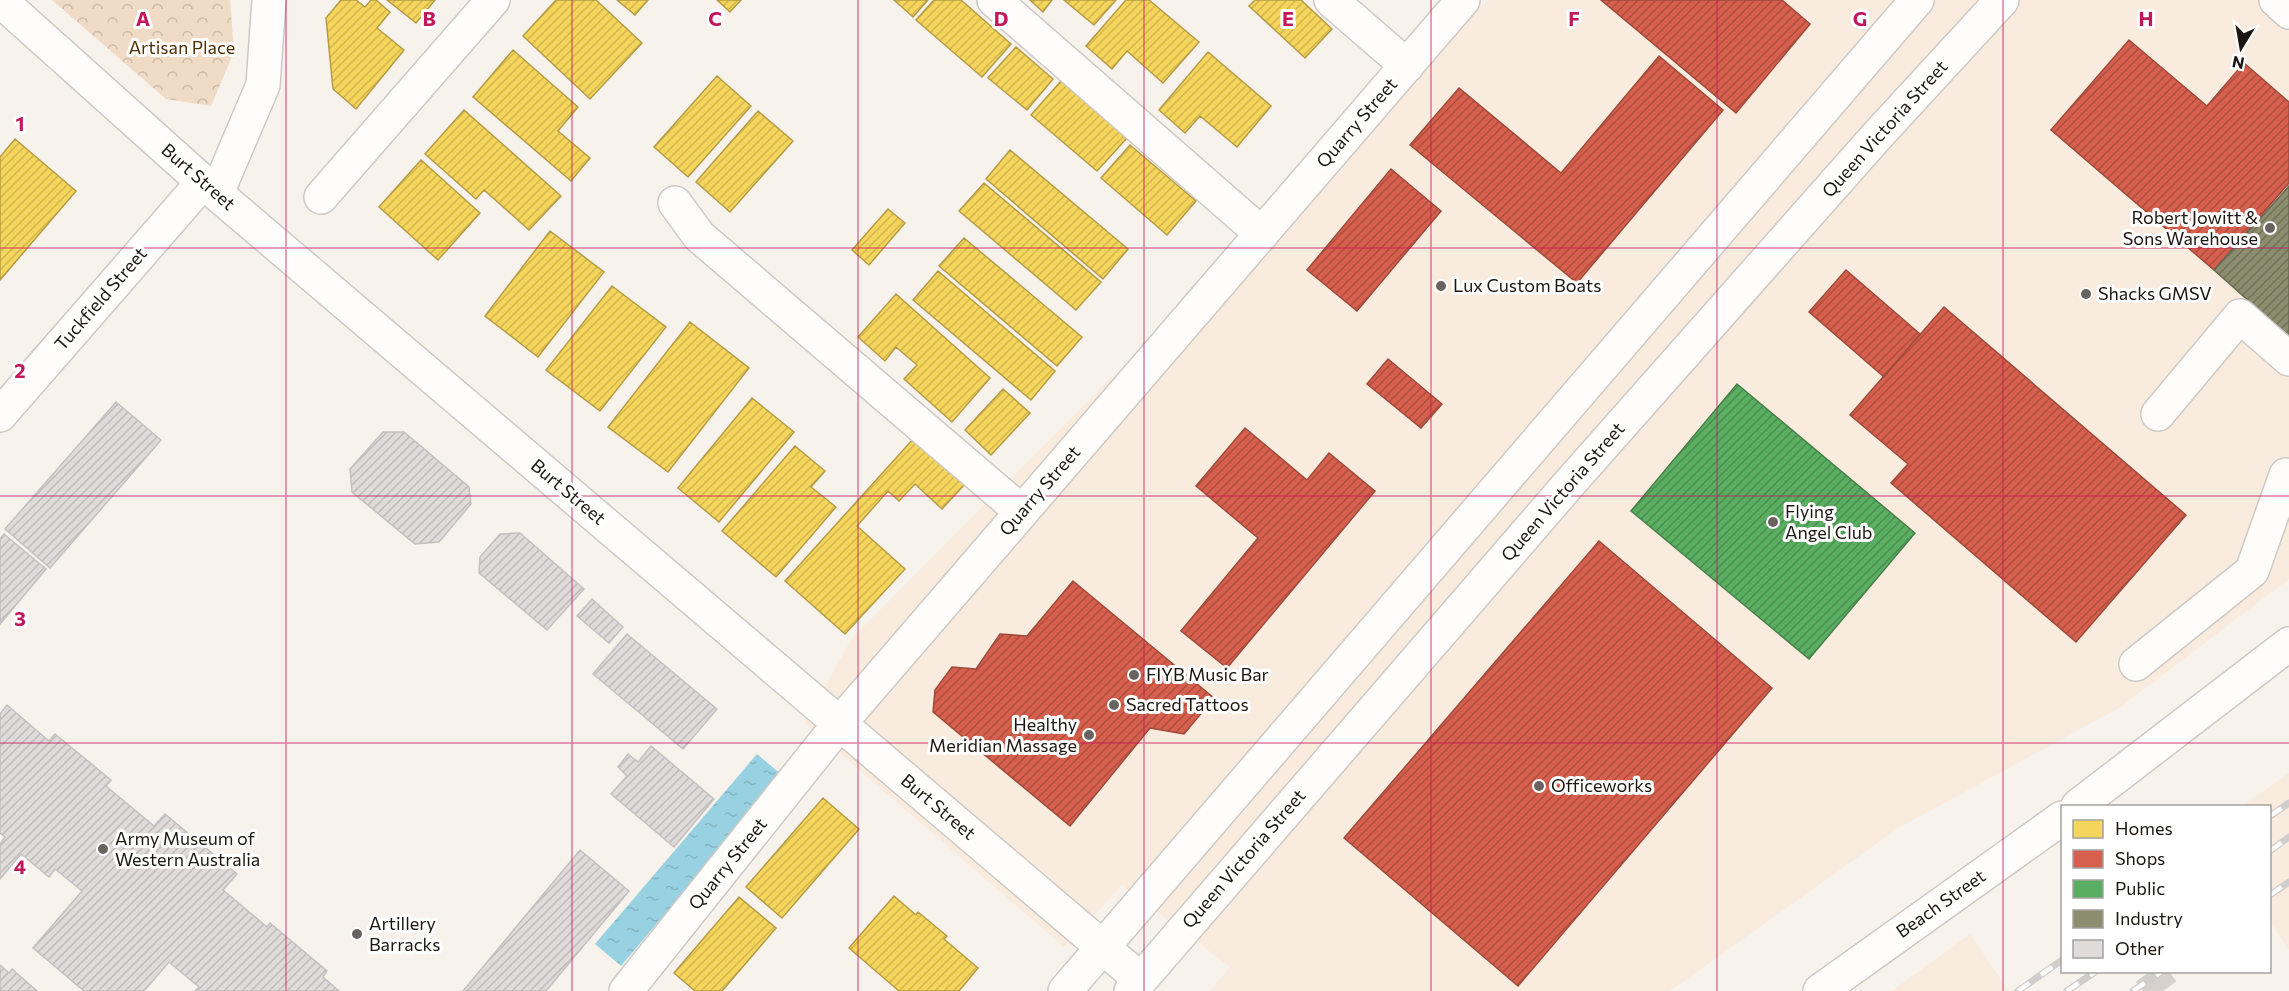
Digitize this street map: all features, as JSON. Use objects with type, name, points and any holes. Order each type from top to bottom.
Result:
[{"type":"street","name":"Burt Street","points":[[0,0],[210,188],[1102,947],[1135,985]]},
{"type":"street","name":"Tuckfield Street","points":[[0,415],[210,188],[263,85],[269,0]]},
{"type":"street","points":[[321,197],[493,0]]},
{"type":"street","points":[[994,0],[1262,234]]},
{"type":"street","points":[[1331,0],[1407,66]]},
{"type":"street","name":"Quarry Street","points":[[626,991],[840,723],[1463,0]]},
{"type":"street","points":[[1065,991],[1917,0]]},
{"type":"street","name":"Queen Victoria Street","points":[[1135,985],[1423,656],[1568,485],[1868,146],[2002,0]]},
{"type":"street","points":[[2276,0],[2289,12]]},
{"type":"street","points":[[675,203],[699,236],[1022,512]]},
{"type":"street","points":[[2158,414],[2240,316],[2289,358]]},
{"type":"street","points":[[2136,664],[2252,571],[2288,475]]},
{"type":"street","points":[[2081,805],[2289,644]]},
{"type":"street","name":"Beach Street","points":[[1820,991],[2058,831]]},
{"type":"shaded area","points":[[1488,0],[2289,0],[2289,579],[2119,708],[1900,827],[1670,991],[1210,991],[1230,967],[1122,885],[1064,947],[805,723],[852,638]]},
{"type":"shaded area","points":[[2289,773],[2289,950],[2271,923],[2271,805],[2243,805]]},
{"type":"shaded area","points":[[1970,934],[2009,991],[1892,991]]},
{"type":"green space","name":"Artisan Place","points":[[52,0],[230,0],[234,52],[211,106],[166,99]]},
{"type":"water","points":[[757,754],[782,775],[621,966],[595,944]]},
{"type":"building: Homes","points":[[341,0],[356,0],[365,7],[371,0],[376,0],[390,12],[377,28],[404,50],[356,109],[333,89],[326,18]]},
{"type":"building: Homes","points":[[387,0],[435,0],[416,23]]},
{"type":"building: Homes","points":[[556,0],[596,0],[642,43],[590,99],[523,36]]},
{"type":"building: Homes","points":[[617,0],[648,0],[635,15]]},
{"type":"building: Homes","points":[[717,0],[741,0],[730,12]]},
{"type":"building: Homes","points":[[894,0],[928,0],[913,17]]},
{"type":"building: Homes","points":[[934,0],[961,0],[1011,44],[982,77],[916,20]]},
{"type":"building: Homes","points":[[1030,0],[1052,0],[1043,12]]},
{"type":"building: Homes","points":[[1064,0],[1116,0],[1094,25]]},
{"type":"building: Homes","points":[[1126,0],[1149,0],[1199,42],[1163,83],[1127,51],[1112,69],[1086,46]]},
{"type":"building: Homes","points":[[1255,0],[1301,0],[1332,29],[1305,58],[1249,6]]},
{"type":"building: Homes","points":[[1016,47],[1053,79],[1027,110],[988,78]]},
{"type":"building: Homes","points":[[513,50],[578,107],[558,131],[590,158],[571,181],[473,97]]},
{"type":"building: Homes","points":[[1208,52],[1271,106],[1237,147],[1200,116],[1185,133],[1159,110]]},
{"type":"building: Homes","points":[[717,76],[751,106],[688,177],[654,147]]},
{"type":"building: Homes","points":[[1061,81],[1127,138],[1097,171],[1031,115]]},
{"type":"building: Homes","points":[[464,110],[561,196],[529,230],[484,190],[476,199],[425,154]]},
{"type":"building: Homes","points":[[758,111],[793,141],[730,212],[696,182]]},
{"type":"building: Homes","points":[[15,139],[76,191],[0,280],[0,157]]},
{"type":"building: Homes","points":[[1130,145],[1196,201],[1167,235],[1101,178]]},
{"type":"building: Homes","points":[[1010,150],[1128,249],[1103,279],[986,179]]},
{"type":"building: Homes","points":[[421,160],[480,213],[438,260],[379,207]]},
{"type":"building: Homes","points":[[984,183],[1101,282],[1076,310],[959,211]]},
{"type":"building: Homes","points":[[888,209],[905,223],[869,265],[852,250]]},
{"type":"building: Homes","points":[[550,231],[604,272],[538,357],[485,316]]},
{"type":"building: Homes","points":[[964,238],[1082,337],[1057,366],[939,266]]},
{"type":"building: Homes","points":[[938,271],[1055,371],[1031,400],[913,300]]},
{"type":"building: Homes","points":[[612,286],[666,327],[600,411],[546,370]]},
{"type":"building: Homes","points":[[896,294],[990,378],[952,422],[904,379],[917,365],[896,347],[885,361],[858,337]]},
{"type":"building: Homes","points":[[690,322],[749,368],[668,472],[608,427]]},
{"type":"building: Homes","points":[[1003,389],[1030,413],[991,455],[965,430]]},
{"type":"building: Homes","points":[[752,398],[794,432],[719,522],[678,488]]},
{"type":"building: Homes","points":[[914,438],[965,484],[942,509],[915,484],[899,501],[888,491],[857,526],[905,569],[845,634],[785,581]]},
{"type":"building: Homes","points":[[795,446],[825,471],[811,487],[836,507],[776,577],[722,531]]},
{"type":"building: Homes","points":[[823,798],[859,829],[782,918],[746,887]]},
{"type":"building: Homes","points":[[894,896],[916,915],[918,912],[947,936],[944,939],[978,968],[959,991],[899,991],[849,948]]},
{"type":"building: Homes","points":[[739,897],[776,928],[722,991],[695,991],[674,973]]},
{"type":"building: Shops","points":[[1601,0],[1782,0],[1810,24],[1736,113]]},
{"type":"building: Shops","points":[[2129,40],[2207,106],[2244,63],[2289,102],[2289,183],[2214,270],[2051,130]]},
{"type":"building: Shops","points":[[1659,56],[1723,110],[1577,283],[1410,145],[1459,88],[1561,173]]},
{"type":"building: Shops","points":[[1391,169],[1441,211],[1357,311],[1307,270]]},
{"type":"building: Shops","points":[[1846,270],[1920,334],[1884,377],[1809,312]]},
{"type":"building: Shops","points":[[1944,307],[2186,515],[2076,642],[1891,483],[1908,464],[1850,415]]},
{"type":"building: Shops","points":[[1388,359],[1442,404],[1421,428],[1367,384]]},
{"type":"building: Shops","points":[[1245,428],[1307,480],[1329,453],[1375,491],[1227,668],[1181,631],[1258,538],[1196,486]]},
{"type":"building: Shops","name":"Officeworks","points":[[1599,541],[1772,688],[1518,986],[1344,838]]},
{"type":"building: Shops","points":[[1073,581],[1214,698],[1184,734],[1150,728],[1070,826],[933,712],[935,690],[952,667],[976,669],[1000,634],[1027,636]]},
{"type":"building: Public","name":"Flying Angel Club","points":[[1737,384],[1915,533],[1809,659],[1631,511]]},
{"type":"building: Industry","name":"Robert Jowitt & Sons Warehouse","points":[[2289,186],[2289,337],[2214,270]]},
{"type":"building: Other","points":[[116,402],[161,440],[50,568],[5,529]]},
{"type":"building: Other","points":[[383,432],[404,432],[469,487],[471,504],[439,542],[415,544],[352,492],[350,469]]},
{"type":"building: Other","points":[[520,533],[584,589],[547,630],[479,573],[480,557],[500,534]]},
{"type":"building: Other","points":[[4,534],[46,569],[0,624],[0,539]]},
{"type":"building: Other","points":[[592,599],[623,627],[609,643],[577,616]]},
{"type":"building: Other","points":[[627,634],[717,709],[683,749],[593,674]]},
{"type":"building: Other","name":"Army Museum of Western Australia","points":[[7,705],[49,741],[55,734],[111,780],[106,786],[154,826],[165,814],[237,874],[223,890],[267,927],[270,923],[327,971],[323,977],[339,991],[195,991],[199,987],[169,962],[144,991],[84,991],[33,948],[82,891],[55,869],[49,877],[21,854],[0,879],[0,844],[5,837],[0,833],[0,714]]},
{"type":"building: Other","points":[[651,746],[714,799],[674,847],[611,794],[627,776],[618,767],[628,754],[638,762]]},
{"type":"building: Other","points":[[580,850],[629,891],[546,991],[463,991]]},
{"type":"building: Other","points":[[0,965],[9,973],[12,969],[37,991],[0,991]]},
{"type":"tunnel","points":[[2150,973],[2163,991]]},
{"type":"railway","points":[[2271,815],[2289,803]]},
{"type":"railway","points":[[2271,850],[2289,837]]},
{"type":"railway","points":[[2271,894],[2289,882]]},
{"type":"railway","points":[[2018,991],[2061,961]]},
{"type":"railway","points":[[2067,991],[2094,973]]},
{"type":"railway","points":[[2133,991],[2160,973]]},
{"type":"place","name":"Robert Jowitt & Sons Warehouse","points":[[2270,228]]},
{"type":"place","name":"Lux Custom Boats","points":[[1441,286]]},
{"type":"place","name":"Shacks GMSV","points":[[2086,294]]},
{"type":"place","name":"Flying Angel Club","points":[[1773,522]]},
{"type":"place","name":"FIYB Music Bar","points":[[1134,675]]},
{"type":"place","name":"Sacred Tattoos","points":[[1114,705]]},
{"type":"place","name":"Healthy Meridian Massage","points":[[1089,735]]},
{"type":"place","name":"Officeworks","points":[[1539,786]]},
{"type":"place","name":"Army Museum of Western Australia","points":[[103,849]]},
{"type":"place","name":"Artillery Barracks","points":[[357,934]]}]
